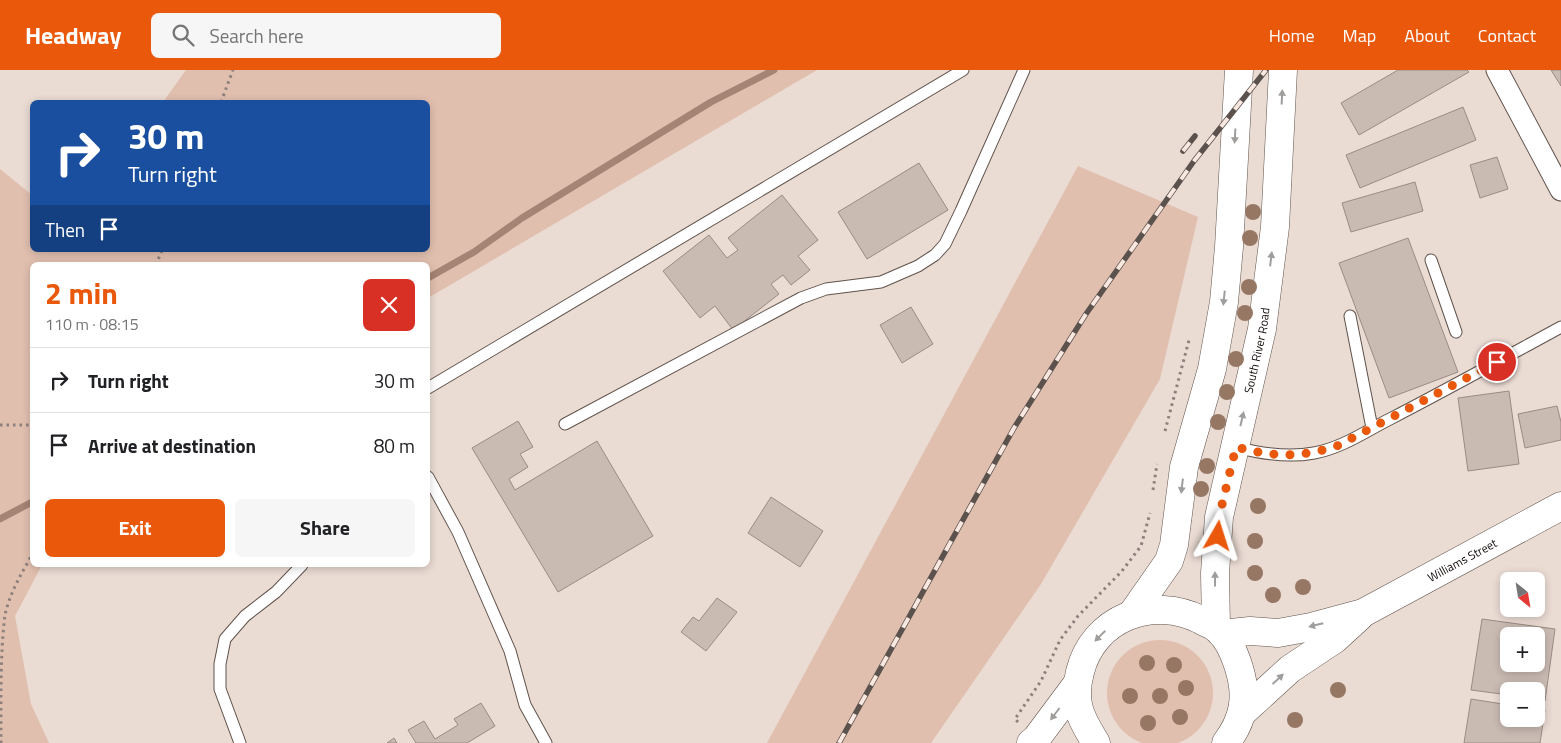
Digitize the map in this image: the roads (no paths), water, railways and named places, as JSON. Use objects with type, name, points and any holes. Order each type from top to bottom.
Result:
[{"type":"main road","points":[[1132,614],[1169,561],[1174,545],[1184,467],[1212,369],[1225,293],[1238,70]]},
{"type":"main road","name":"South River Road","points":[[1219,631],[1215,573],[1219,517],[1262,329],[1274,236],[1283,70]]},
{"type":"main road","name":"Williams Street","points":[[1219,631],[1278,633],[1311,627],[1363,612],[1561,506]]},
{"type":"main road","points":[[1096,743],[1078,708],[1077,684],[1083,661],[1095,641],[1111,625],[1132,614],[1162,609],[1188,614],[1219,631],[1235,656],[1243,682],[1243,712],[1236,730],[1226,743]]},
{"type":"main road","name":"Williams Street","points":[[1243,712],[1290,668],[1335,640],[1363,612]]},
{"type":"main road","points":[[1031,743],[1077,684]]},
{"type":"street","points":[[1497,70],[1561,190]]},
{"type":"lane","points":[[430,387],[964,70]]},
{"type":"lane","points":[[565,424],[801,298],[826,289],[881,282],[918,266],[935,255],[945,244],[961,211],[1024,70]]},
{"type":"lane","points":[[1431,260],[1456,332]]},
{"type":"lane","points":[[1350,316],[1372,428]]},
{"type":"lane","points":[[1236,447],[1260,454],[1297,456],[1316,453],[1337,446],[1433,397],[1561,327]]},
{"type":"lane","points":[[430,480],[458,532],[510,650],[525,706],[546,743]]},
{"type":"lane","points":[[240,743],[220,689],[220,664],[226,639],[245,616],[276,592],[300,567]]},
{"type":"waterway","points":[[430,277],[474,252],[522,218],[711,102],[774,70]]},
{"type":"waterway","points":[[0,519],[30,503]]},
{"type":"railway","points":[[839,743],[1014,428],[1086,314],[1194,161],[1266,70]]},
{"type":"railway","points":[[1183,151],[1195,136]]}]
